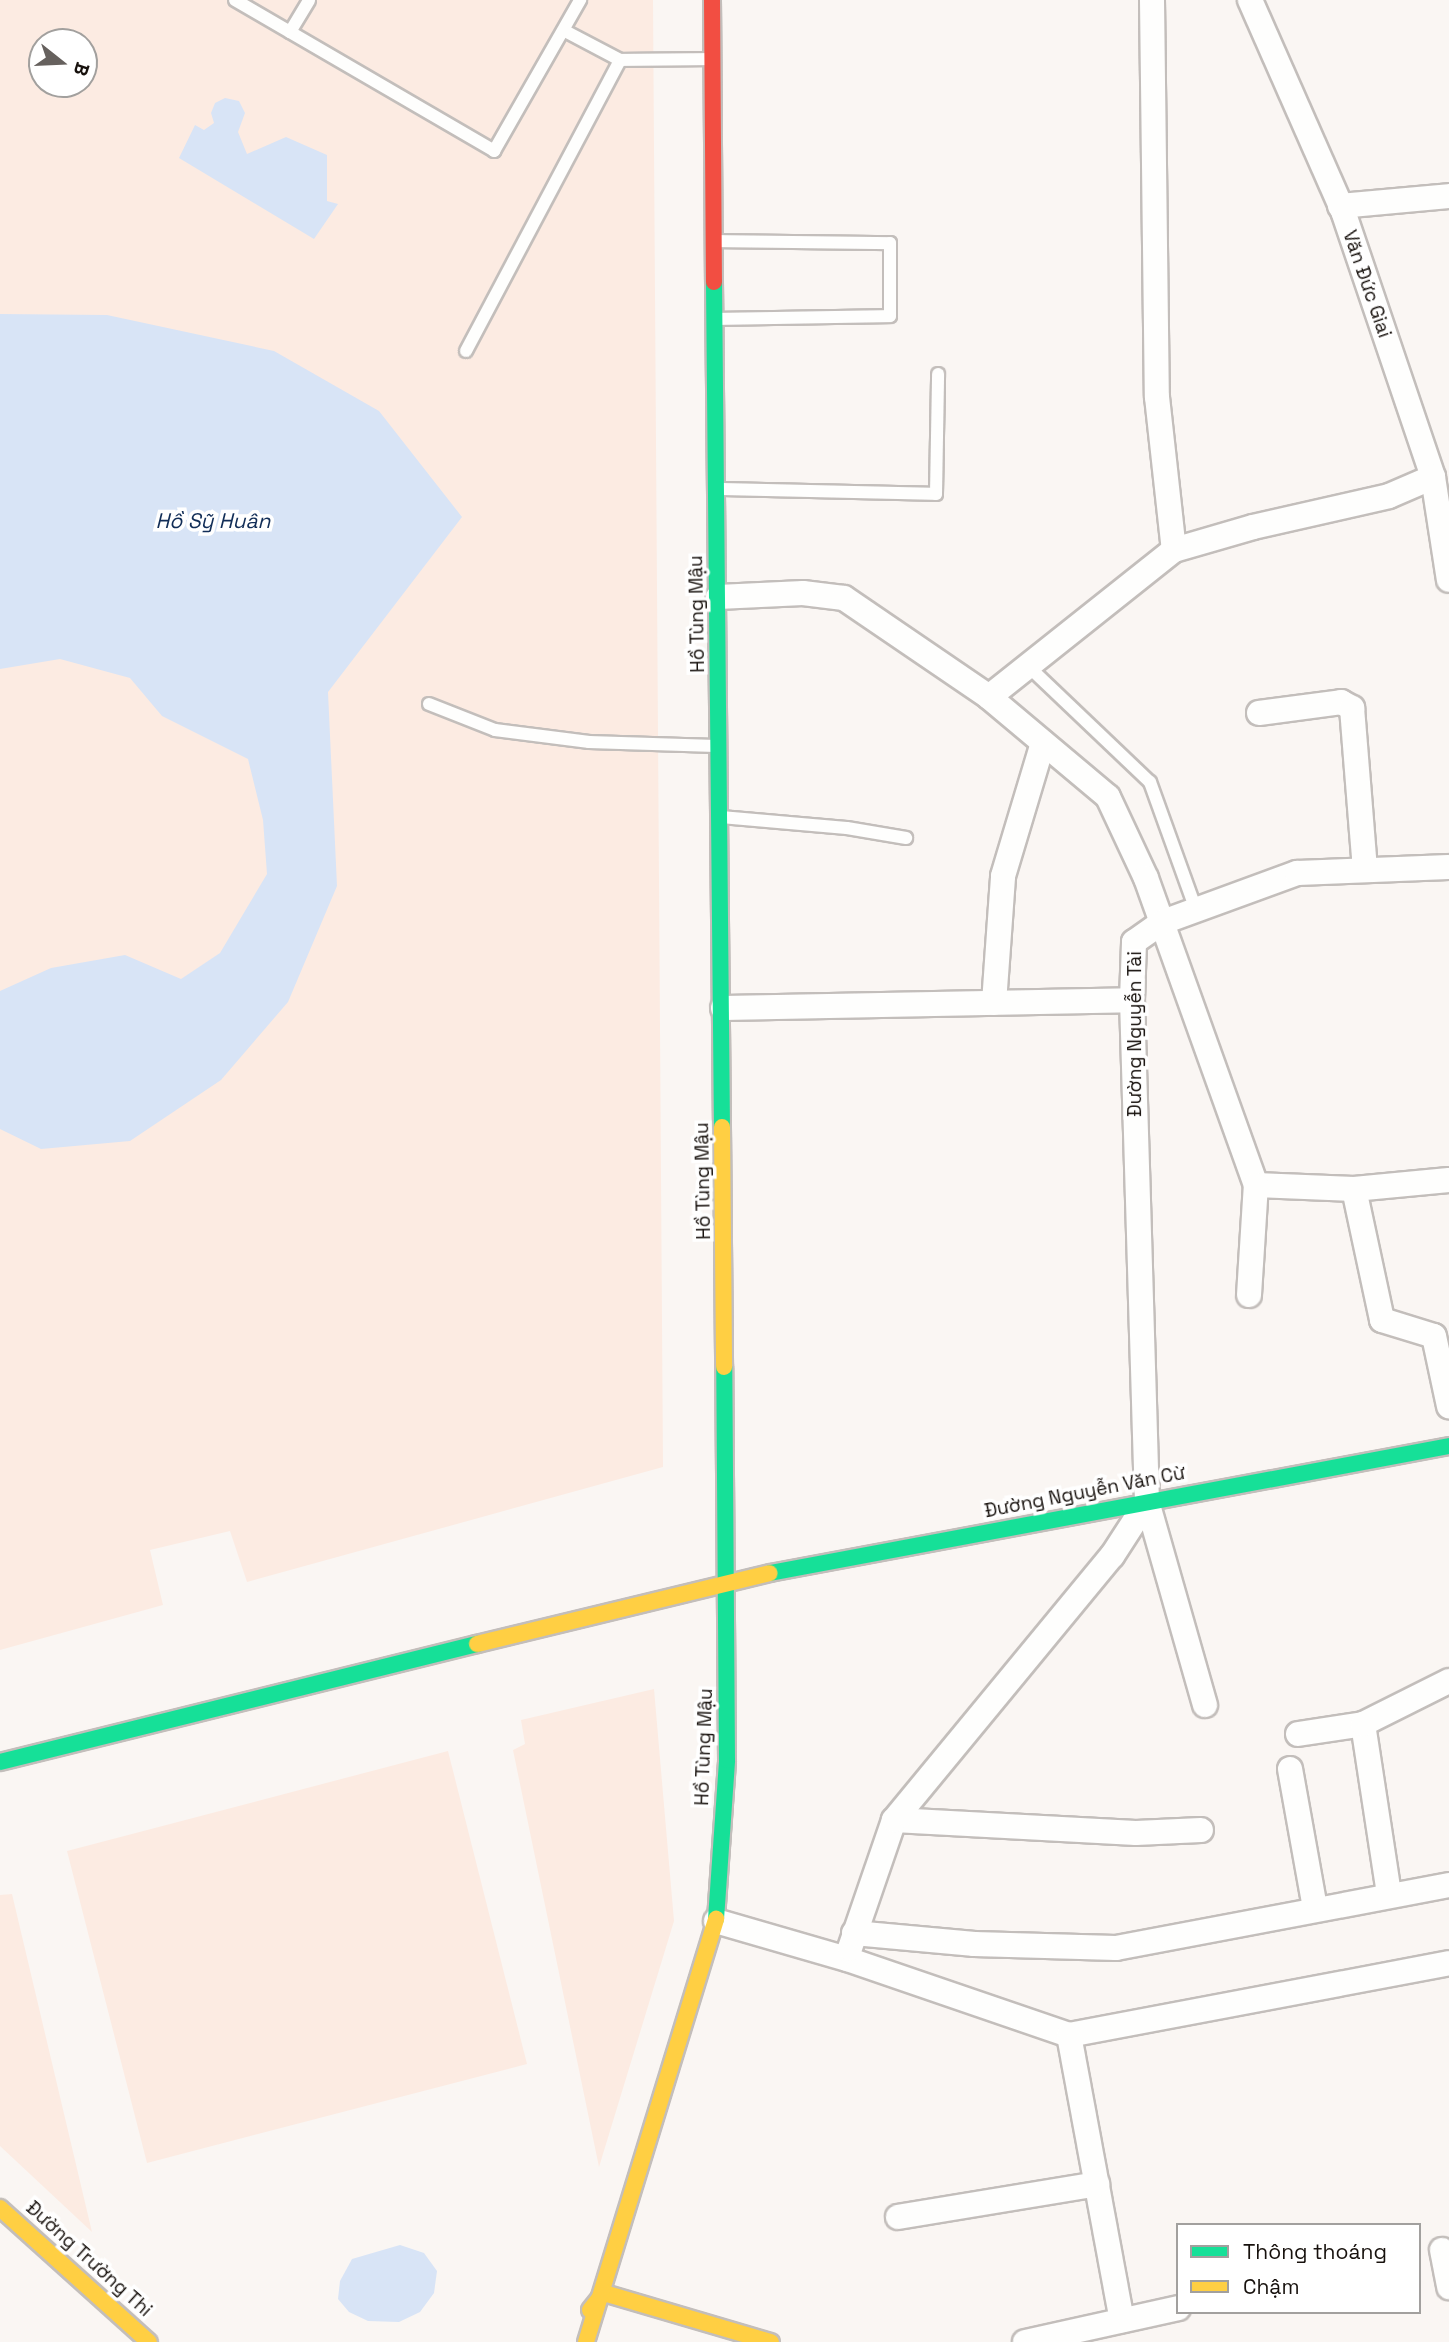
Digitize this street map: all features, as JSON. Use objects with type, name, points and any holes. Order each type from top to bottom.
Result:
[{"type":"main road","name":"Hồ Tùng Mậu","points":[[586,2342],[604,2293],[716,1922],[727,1760],[729,1581],[712,0]]},
{"type":"main road","name":"Đường Nguyễn Văn Cừ","points":[[0,1762],[729,1581],[1449,1446]]},
{"type":"main road","name":"Đường Trường Thi","points":[[0,2207],[149,2342]]},
{"type":"main road","points":[[566,2341],[604,2293],[771,2342]]},
{"type":"street","points":[[1152,0],[1157,397],[1174,550]]},
{"type":"street","name":"Văn Đức Giai","points":[[1250,0],[1340,206],[1445,506],[1449,580]]},
{"type":"street","points":[[1340,206],[1449,197]]},
{"type":"street","points":[[989,697],[1174,550],[1253,527],[1389,496],[1433,477]]},
{"type":"street","points":[[718,597],[803,593],[844,598],[989,697],[1108,797],[1163,922],[1256,1185],[1250,1294]]},
{"type":"street","points":[[1259,713],[1341,702],[1352,708],[1366,869]]},
{"type":"street","points":[[994,1003],[1003,876],[1043,743]]},
{"type":"street","points":[[1163,922],[1297,873],[1449,867]]},
{"type":"street","name":"Đường Nguyễn Tài","points":[[1163,922],[1134,942],[1132,1000],[1147,1502],[1205,1705]]},
{"type":"street","points":[[723,1008],[1132,1000]]},
{"type":"street","points":[[1256,1185],[1354,1189],[1449,1180]]},
{"type":"street","points":[[1354,1189],[1381,1320],[1434,1336],[1449,1406]]},
{"type":"street","points":[[847,1959],[894,1820],[1112,1556],[1147,1502]]},
{"type":"street","points":[[1298,1734],[1363,1724],[1449,1681]]},
{"type":"street","points":[[1363,1724],[1390,1895]]},
{"type":"street","points":[[1290,1769],[1315,1908]]},
{"type":"street","points":[[894,1820],[1136,1833],[1201,1830]]},
{"type":"street","points":[[854,1933],[974,1944],[1116,1948],[1315,1908],[1449,1885]]},
{"type":"street","points":[[716,1922],[847,1959],[1069,2035],[1449,1964]]},
{"type":"street","points":[[1069,2035],[1122,2320]]},
{"type":"street","points":[[898,2217],[1097,2184]]},
{"type":"street","points":[[1437,2251],[1449,2287]]},
{"type":"street","points":[[1025,2342],[1176,2308]]},
{"type":"lane","points":[[235,0],[494,151],[565,31],[580,0]]},
{"type":"lane","points":[[290,32],[309,0]]},
{"type":"lane","points":[[565,31],[620,60],[711,60]]},
{"type":"lane","points":[[466,351],[620,60]]},
{"type":"lane","points":[[713,241],[890,243],[890,316],[715,319]]},
{"type":"lane","points":[[717,489],[936,494],[938,374]]},
{"type":"lane","points":[[1028,666],[1150,782],[1196,910]]},
{"type":"lane","points":[[429,705],[495,730],[589,742],[720,747]]},
{"type":"lane","points":[[721,817],[847,828],[906,838]]},
{"type":"shaded area","points":[[0,0],[653,0],[663,1467],[247,1582],[230,1531],[150,1550],[163,1605],[0,1650]]},
{"type":"shaded area","points":[[654,1689],[674,1921],[599,2167],[513,1750],[525,1744],[521,1720]]},
{"type":"shaded area","points":[[448,1751],[527,2064],[147,2163],[67,1851]]},
{"type":"shaded area","points":[[12,1894],[92,2232],[0,2146],[0,1895]]},
{"type":"water","points":[[225,98],[239,101],[245,113],[238,132],[247,154],[286,137],[327,155],[327,201],[338,204],[314,239],[179,158],[195,125],[204,130],[214,123],[211,113],[215,103]]},
{"type":"water","name":"Hồ Sỹ Huân","points":[[0,314],[107,315],[274,351],[379,411],[462,517],[328,692],[337,886],[288,1002],[221,1080],[130,1141],[41,1149],[0,1129],[0,991],[51,968],[125,955],[181,979],[220,953],[267,874],[263,820],[248,759],[162,716],[130,678],[60,659],[0,669]]},
{"type":"water","points":[[400,2245],[424,2253],[437,2271],[434,2293],[420,2312],[399,2322],[368,2321],[349,2312],[338,2299],[340,2281],[352,2259]]},
{"type":"traffic: fast","points":[[714,282],[722,1127]]},
{"type":"traffic: fast","points":[[716,1919],[727,1760],[724,1367]]},
{"type":"traffic: fast","points":[[770,1573],[1449,1446]]},
{"type":"traffic: fast","points":[[0,1762],[477,1644]]},
{"type":"traffic: slow","points":[[722,1127],[724,1367]]},
{"type":"traffic: slow","points":[[477,1644],[770,1573]]},
{"type":"traffic: slow","points":[[586,2342],[716,1919]]},
{"type":"traffic: slow","points":[[0,2208],[149,2342]]},
{"type":"traffic: slow","points":[[590,2310],[604,2293],[771,2342]]},
{"type":"traffic: jam","points":[[712,0],[714,282]]}]
